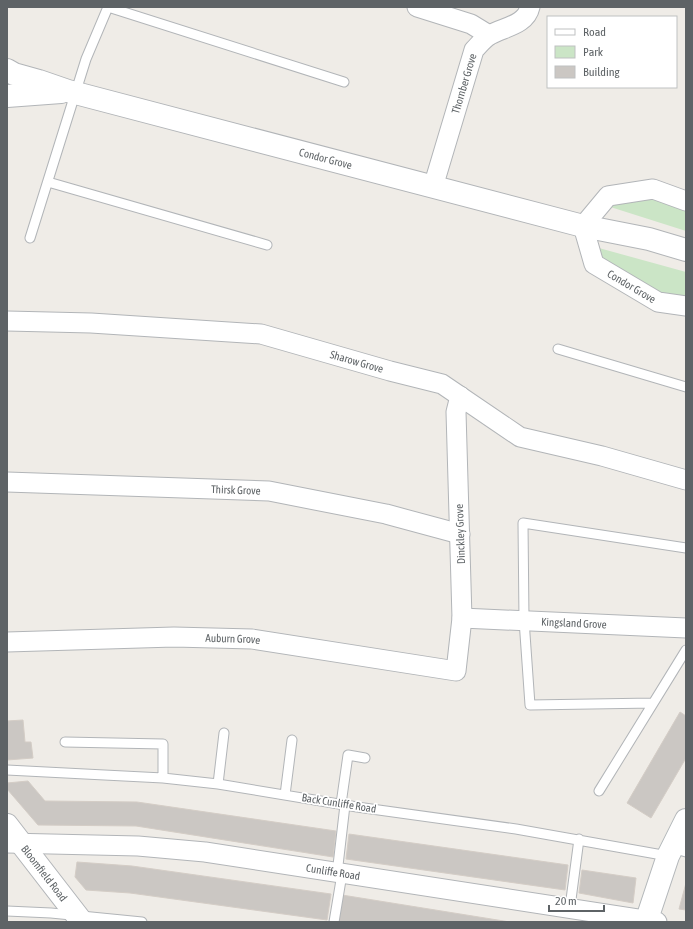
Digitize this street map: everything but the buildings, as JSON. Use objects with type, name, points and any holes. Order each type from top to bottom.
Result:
[{"type":"street","points":[[417,7],[471,24],[489,35]]},
{"type":"street","name":"Thornber Grove","points":[[433,187],[474,50],[489,35],[522,20],[529,11],[530,7]]},
{"type":"street","name":"Condor Grove","points":[[7,70],[14,74],[72,92],[583,226],[649,239],[686,250]]},
{"type":"street","name":"Condor Grove","points":[[7,96],[19,94],[37,95],[72,92]]},
{"type":"street","points":[[583,226],[608,196],[653,189],[686,201]]},
{"type":"street","name":"Condor Grove","points":[[583,226],[594,264],[658,302],[686,306]]},
{"type":"street","name":"Sharow Grove","points":[[7,321],[91,323],[261,334],[390,372],[442,384],[520,437],[602,456],[686,480]]},
{"type":"street","name":"Dinckley Grove","points":[[456,671],[462,618],[456,412],[460,396]]},
{"type":"street","name":"Thirsk Grove","points":[[7,482],[269,491],[386,514],[460,534]]},
{"type":"street","name":"Kingsland Grove","points":[[462,618],[686,628]]},
{"type":"street","name":"Auburn Grove","points":[[7,642],[174,637],[252,640],[456,671]]},
{"type":"street","points":[[650,921],[686,820]]},
{"type":"street","name":"Bloomfield Road","points":[[7,825],[14,844],[80,919]]},
{"type":"street","name":"Cunliffe Road","points":[[14,844],[138,846],[206,852],[339,874],[650,921]]},
{"type":"lane","points":[[30,238],[48,182],[72,92],[108,7],[344,82]]},
{"type":"lane","points":[[48,182],[267,246]]},
{"type":"lane","points":[[558,349],[686,387]]},
{"type":"lane","points":[[653,703],[530,705],[524,620],[523,523],[686,548]]},
{"type":"lane","points":[[599,791],[686,650]]},
{"type":"lane","points":[[218,784],[224,733]]},
{"type":"lane","points":[[285,795],[292,740]]},
{"type":"lane","points":[[65,742],[163,744],[163,778]]},
{"type":"lane","points":[[334,922],[348,755],[365,758]]},
{"type":"lane","name":"Back Cunliffe Road","points":[[7,770],[163,778],[218,784],[343,804],[675,852]]},
{"type":"lane","points":[[570,908],[579,839]]},
{"type":"lane","points":[[7,911],[80,919],[142,922]]},
{"type":"green space","points":[[653,189],[686,201],[686,231],[601,204]]},
{"type":"green space","points":[[588,245],[686,272],[686,306],[594,264]]}]
